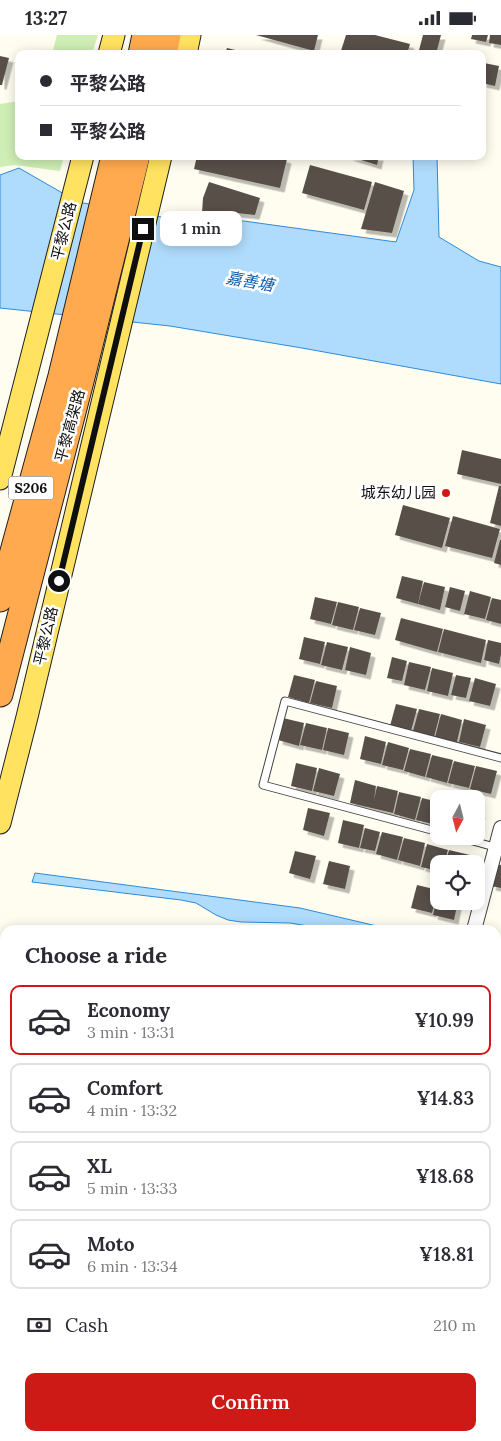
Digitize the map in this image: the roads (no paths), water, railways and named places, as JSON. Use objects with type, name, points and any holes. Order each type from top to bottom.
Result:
[{"type":"highway","points":[[142,50],[145,35]]},
{"type":"highway","points":[[165,50],[168,35]]},
{"type":"highway","name":"平黎高架路","points":[[0,599],[61,376],[113,160]]},
{"type":"highway","name":"平黎高架路","points":[[0,694],[79,390],[136,160]]},
{"type":"main road","points":[[110,50],[114,35]]},
{"type":"main road","points":[[187,50],[190,35]]},
{"type":"main road","name":"平黎公路","points":[[0,479],[82,160]]},
{"type":"main road","name":"平黎公路","points":[[0,823],[158,166]]},
{"type":"street","points":[[475,925],[498,848],[501,828]]},
{"type":"lane","points":[[430,830],[263,785],[285,701],[501,759]]},
{"type":"lane","points":[[485,844],[498,848]]},
{"type":"water","name":"嘉善塘","points":[[413,160],[437,160],[439,237],[479,261],[501,267],[501,384],[170,326],[0,308],[0,175],[19,168],[78,202],[200,224],[229,219],[396,242],[414,190]]},
{"type":"water","points":[[35,873],[300,908],[373,925],[302,925],[241,922],[228,920],[196,903],[181,900],[32,882]]},
{"type":"place","name":"城东幼儿园","points":[[446,493]]}]
